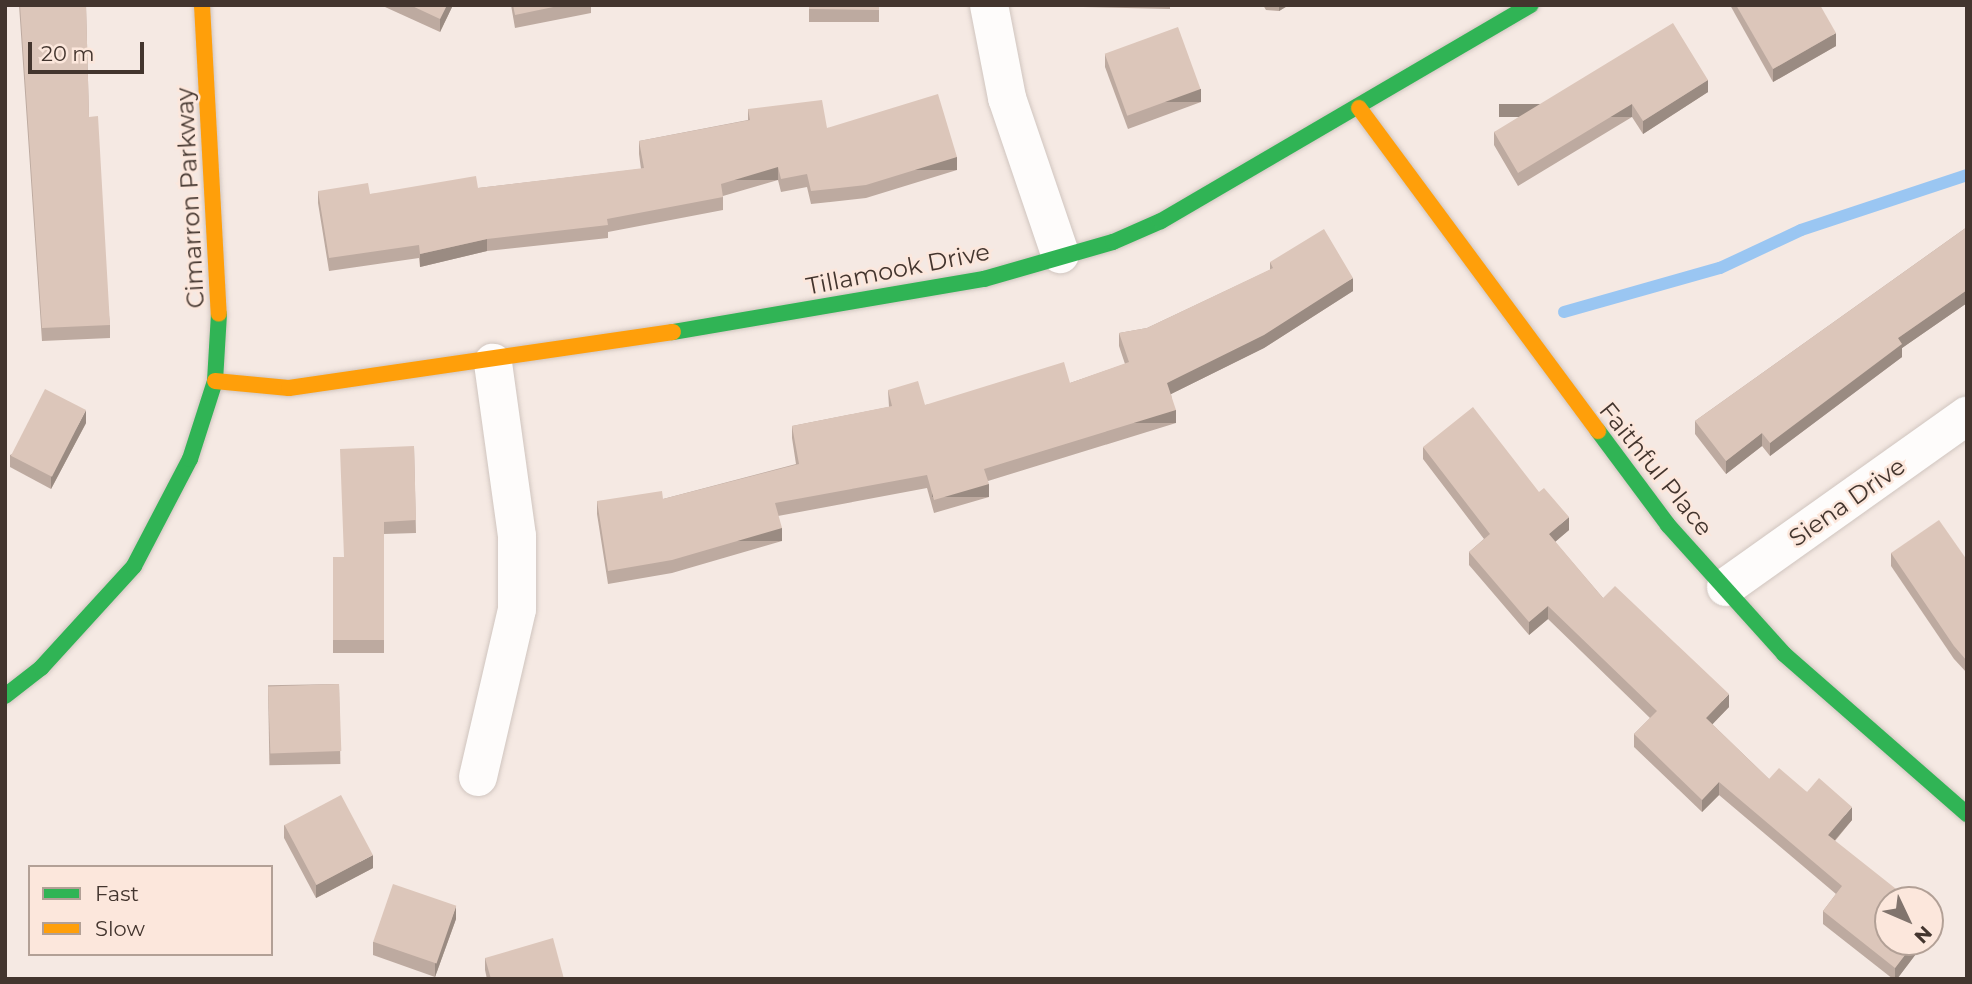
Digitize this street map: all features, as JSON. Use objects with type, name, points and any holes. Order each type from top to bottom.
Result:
[{"type":"street","name":"Cimarron Parkway","points":[[5,696],[41,668],[134,566],[190,459],[215,381],[222,275],[202,5]]},
{"type":"street","points":[[989,5],[1007,98],[1060,254]]},
{"type":"street","name":"Tillamook Drive","points":[[215,381],[289,388],[493,363],[984,279],[1060,254],[1113,242],[1161,221],[1359,108],[1530,5]]},
{"type":"street","name":"Faithful Place","points":[[1359,108],[1613,458],[1784,654],[1967,814]]},
{"type":"street","points":[[478,777],[517,609],[517,536],[493,363]]},
{"type":"street","name":"Siena Drive","points":[[1727,587],[1967,416]]},
{"type":"building","points":[[20,5],[86,5],[89,117],[98,116],[110,325],[42,328]]},
{"type":"building","points":[[410,5],[447,5],[440,19]]},
{"type":"building","points":[[513,5],[563,5],[515,15]]},
{"type":"building","points":[[809,5],[879,5],[879,10],[809,9]]},
{"type":"building","points":[[1736,5],[1820,5],[1836,33],[1773,69]]},
{"type":"building","points":[[1673,23],[1708,80],[1643,121],[1632,104],[1518,173],[1494,132]]},
{"type":"building","points":[[1178,27],[1201,89],[1127,116],[1105,54]]},
{"type":"building","points":[[938,94],[957,157],[866,185],[811,191],[807,174],[781,179],[778,167],[721,184],[723,197],[607,219],[608,225],[487,239],[420,254],[419,245],[329,258],[318,191],[368,183],[370,194],[476,176],[478,188],[644,168],[639,141],[750,120],[748,109],[822,100],[827,128]]},
{"type":"building","points":[[1967,227],[1967,290],[1898,338],[1902,344],[1770,443],[1762,433],[1726,461],[1695,421]]},
{"type":"building","points":[[1324,229],[1353,278],[1264,335],[1167,383],[1176,410],[984,469],[989,484],[934,500],[927,475],[775,503],[782,528],[672,560],[608,571],[597,501],[662,491],[663,499],[799,464],[792,426],[892,406],[888,390],[918,381],[925,405],[1064,362],[1070,383],[1129,362],[1119,333],[1147,328],[1273,268],[1270,262]]},
{"type":"building","points":[[45,389],[86,410],[52,477],[11,456]]},
{"type":"building","points":[[1473,407],[1539,492],[1544,488],[1569,517],[1549,534],[1603,598],[1615,586],[1729,694],[1706,718],[1769,779],[1779,768],[1807,792],[1819,778],[1852,807],[1828,835],[1892,886],[1874,886],[1874,951],[1823,911],[1842,886],[1719,782],[1702,800],[1634,734],[1657,711],[1548,606],[1529,622],[1469,552],[1490,534],[1423,447]]},
{"type":"building","points":[[414,446],[416,520],[384,522],[384,640],[333,640],[333,557],[344,557],[340,449]]},
{"type":"building","points":[[1939,520],[1967,560],[1967,661],[1891,553]]},
{"type":"building","points":[[339,684],[341,751],[270,753],[268,686]]},
{"type":"building","points":[[341,795],[373,855],[316,885],[284,825]]},
{"type":"building","points":[[393,884],[456,906],[436,963],[373,942]]},
{"type":"building","points":[[553,938],[564,979],[491,979],[485,958]]},
{"type":"building","points":[[1880,956],[1904,956],[1895,968]]},
{"type":"waterway","points":[[1564,312],[1720,268],[1801,230],[1967,175]]},
{"type":"traffic: fast","points":[[673,332],[984,279],[1113,242],[1161,221],[1530,5]]},
{"type":"traffic: fast","points":[[5,696],[41,668],[134,566],[190,459],[215,381],[219,314]]},
{"type":"traffic: fast","points":[[1598,431],[1668,525],[1784,654],[1967,814]]},
{"type":"traffic: slow","points":[[202,5],[219,314]]},
{"type":"traffic: slow","points":[[1359,108],[1598,431]]},
{"type":"traffic: slow","points":[[215,381],[289,388],[673,332]]}]
